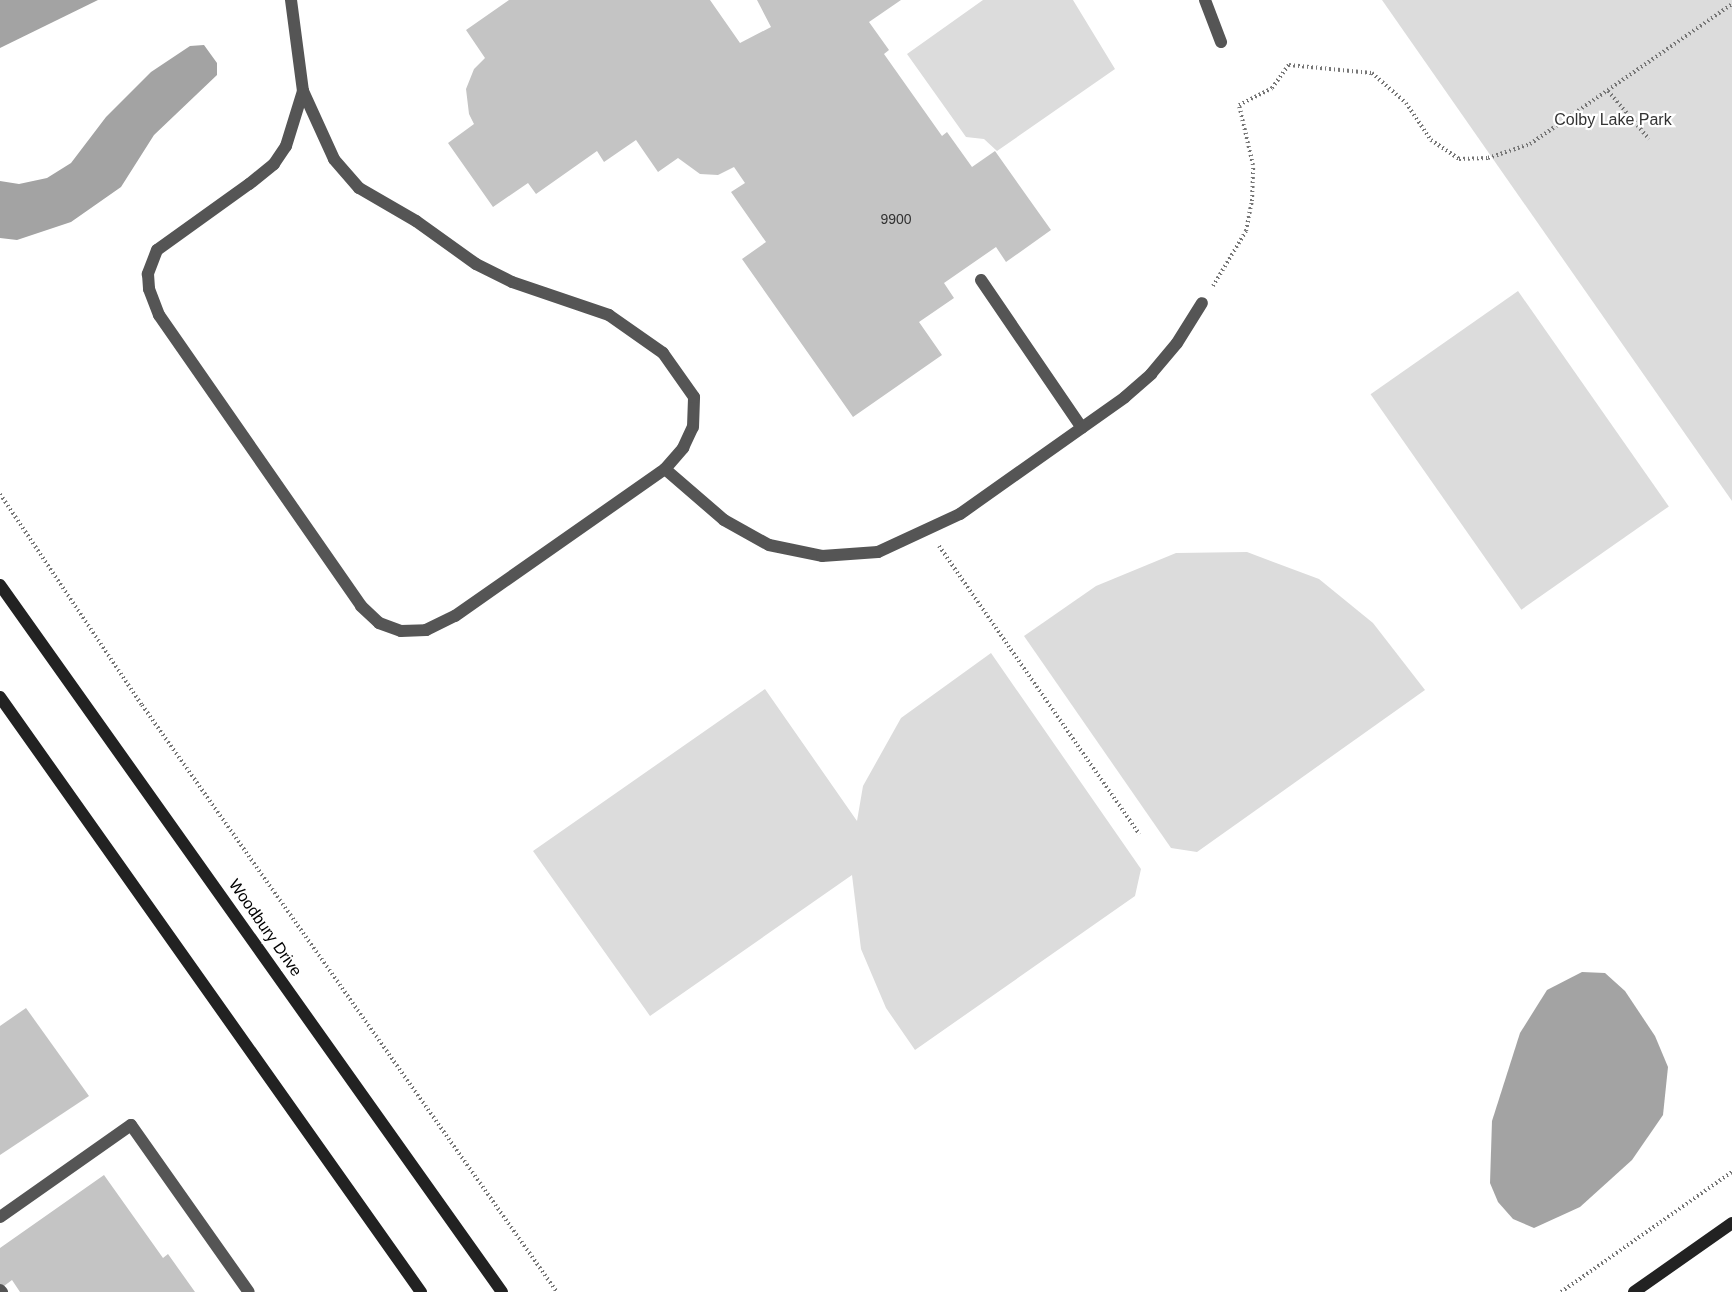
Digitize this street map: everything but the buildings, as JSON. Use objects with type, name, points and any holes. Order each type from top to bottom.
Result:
[{"type":"main road","name":"Woodbury Drive","points":[[0,585],[502,1292]]},
{"type":"main road","points":[[0,697],[422,1292]]},
{"type":"main road","points":[[1634,1292],[1732,1223]]},
{"type":"lane","points":[[291,0],[303,91],[321,124],[334,159],[359,188],[379,202],[416,221],[476,264],[512,282],[609,315],[672,362],[694,397],[693,428],[683,448],[665,470],[464,610],[426,630],[400,631],[379,623],[361,606],[159,315],[149,289],[148,273],[157,250],[274,164],[295,122],[303,91]]},
{"type":"lane","points":[[1205,0],[1221,42]]},
{"type":"lane","points":[[981,280],[1082,428]]},
{"type":"lane","points":[[665,470],[724,520],[769,545],[822,556],[878,552],[929,531],[1082,428],[1151,374],[1202,303]]},
{"type":"lane","points":[[0,1217],[131,1125],[249,1292]]},
{"type":"path","points":[[1202,303],[1246,231],[1252,201],[1253,165],[1239,105],[1272,88],[1289,64],[1372,73],[1406,103],[1431,140],[1459,159],[1488,158],[1530,144],[1732,4]]},
{"type":"path","points":[[1608,91],[1649,139]]},
{"type":"path","points":[[0,494],[142,705],[557,1292]]},
{"type":"path","points":[[929,531],[1139,834]]},
{"type":"path","points":[[1561,1292],[1732,1172]]},
{"type":"green space","points":[[983,0],[1073,0],[1115,69],[997,151],[984,139],[966,137],[907,54]]},
{"type":"green space","name":"Colby Lake Park","points":[[1382,0],[1732,0],[1732,501]]},
{"type":"green space","points":[[1518,291],[1669,506],[1521,610],[1371,394]]},
{"type":"green space","points":[[1247,552],[1319,579],[1373,623],[1425,690],[1197,852],[1171,848],[1024,636],[1096,586],[1176,553]]},
{"type":"green space","points":[[991,653],[1141,869],[1135,896],[915,1050],[886,1008],[861,949],[852,875],[650,1016],[533,851],[765,689],[857,821],[863,786],[901,718]]},
{"type":"shaded area","points":[[0,0],[98,0],[0,48]]},
{"type":"shaded area","points":[[204,45],[217,63],[217,75],[154,135],[121,187],[71,222],[17,240],[0,238],[0,181],[19,184],[47,178],[71,163],[106,117],[151,72],[190,46]]},
{"type":"shaded area","points":[[1582,972],[1605,973],[1625,991],[1655,1036],[1668,1067],[1663,1115],[1632,1160],[1580,1207],[1534,1228],[1513,1219],[1498,1202],[1490,1183],[1492,1121],[1520,1033],[1547,990]]}]
